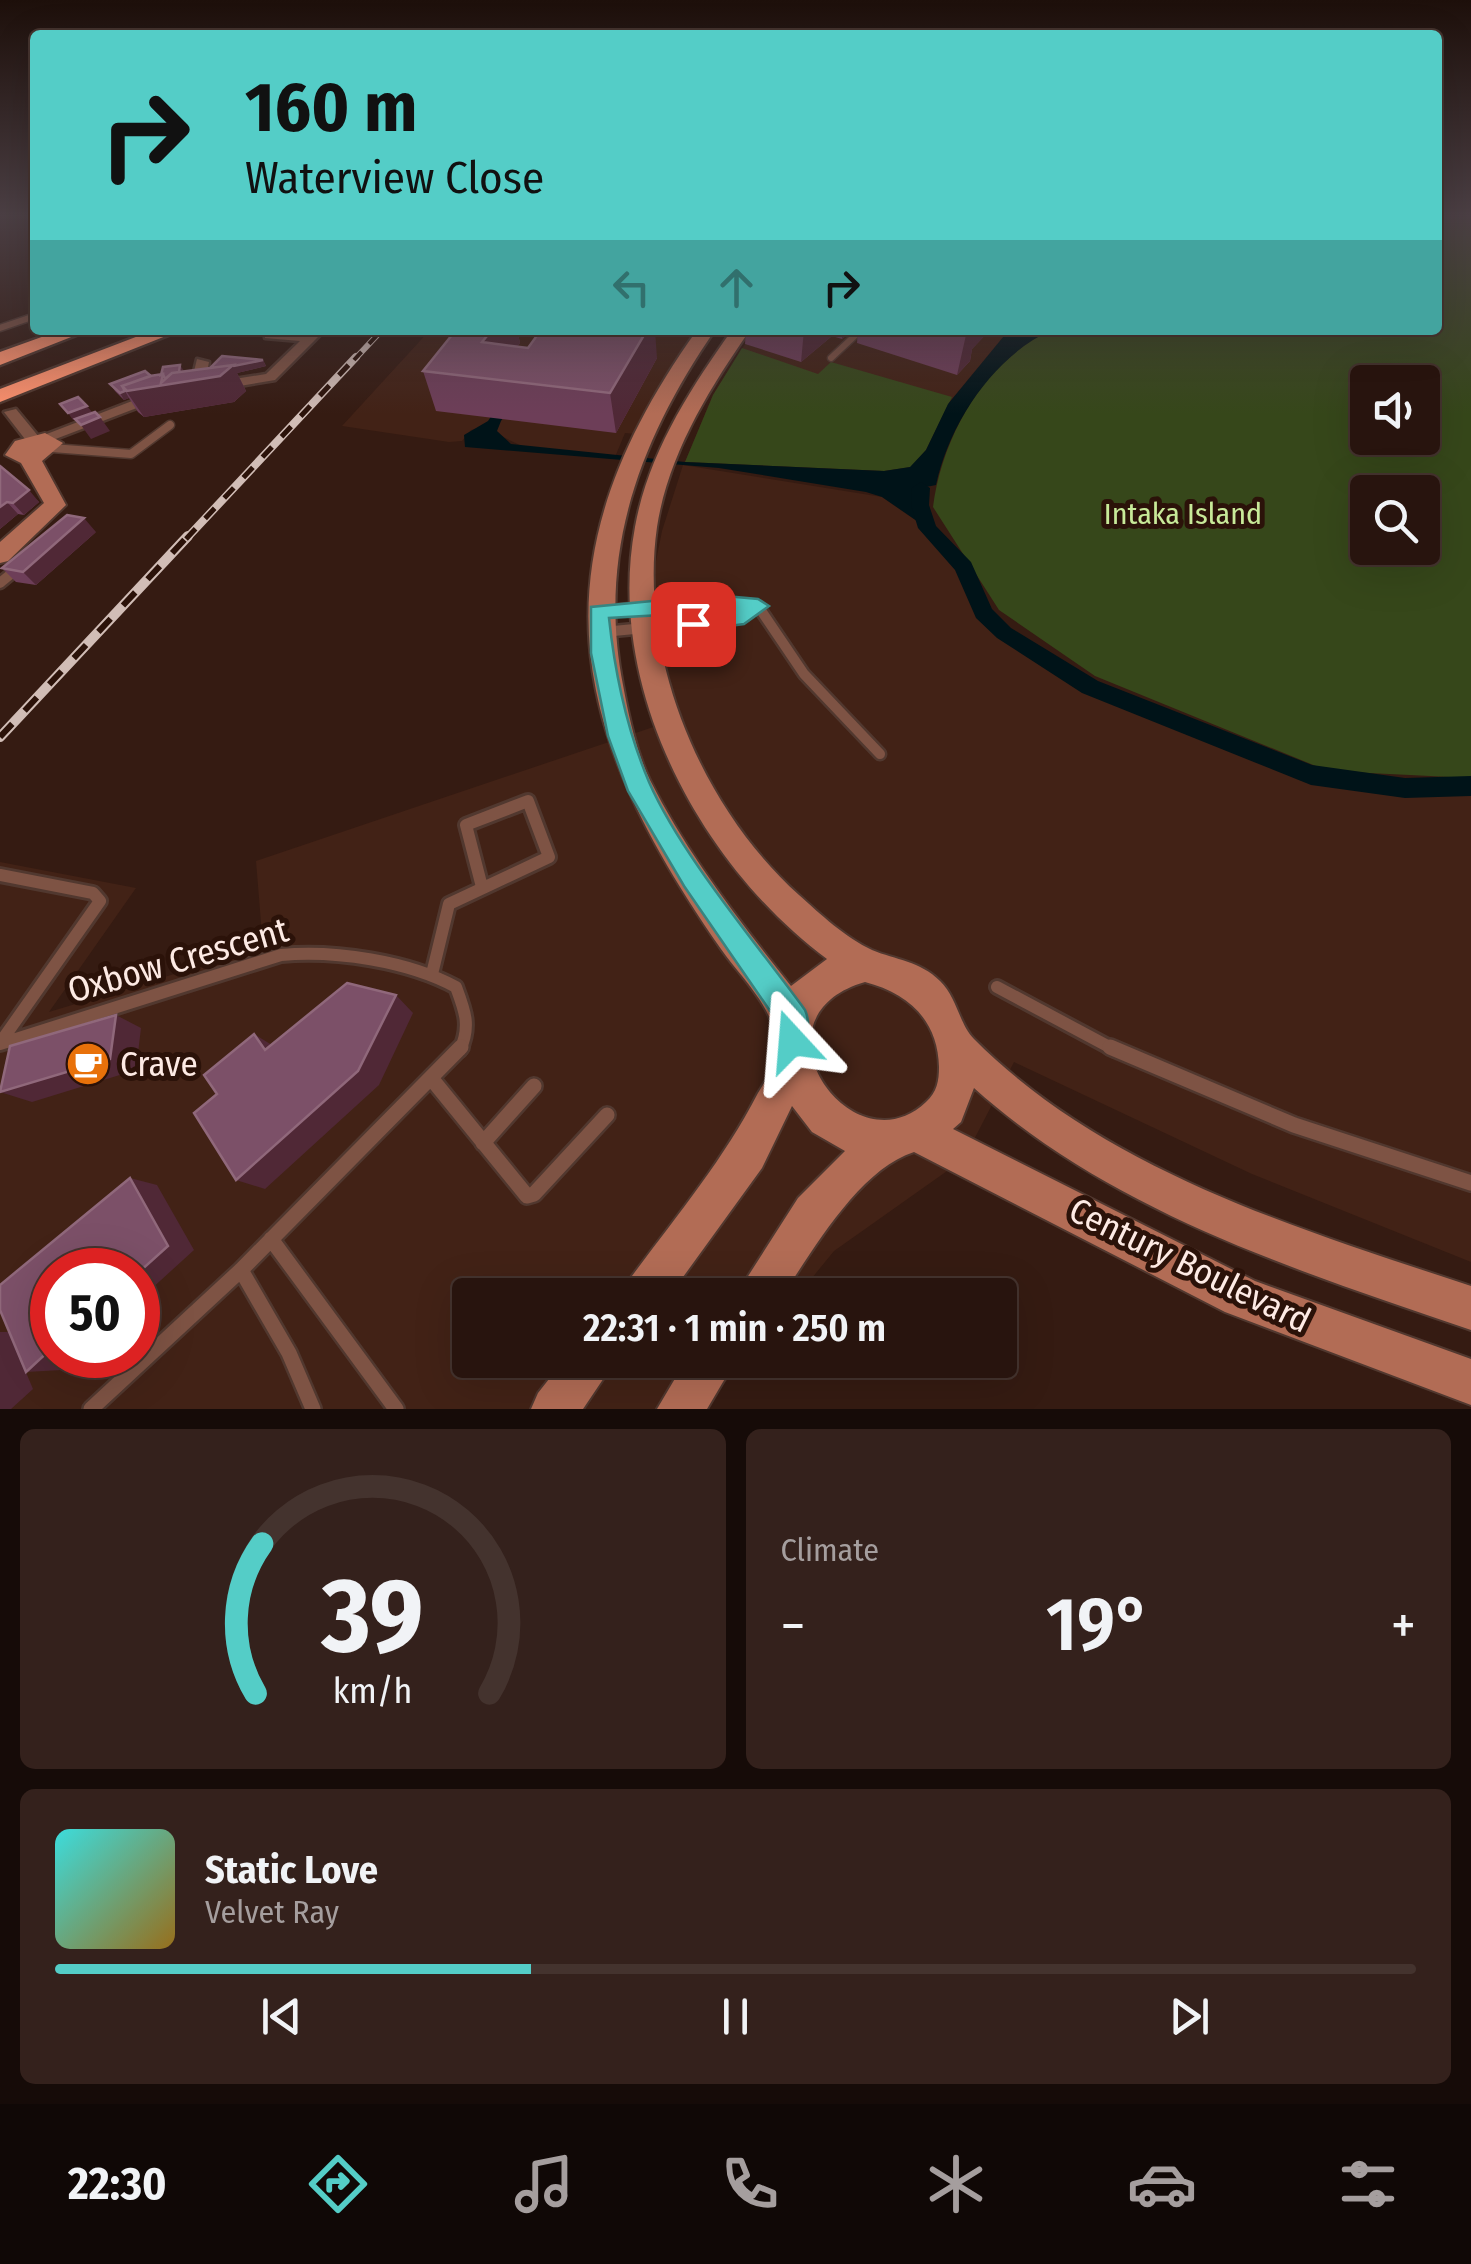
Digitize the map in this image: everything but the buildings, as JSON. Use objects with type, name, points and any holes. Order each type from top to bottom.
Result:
[{"type":"highway","points":[[0,359],[65,335]]},
{"type":"highway","points":[[0,383],[127,335]]},
{"type":"highway","points":[[5,404],[160,335]]},
{"type":"main road","points":[[703,335],[665,390],[620,489],[606,528],[599,622],[620,736],[640,791],[723,924],[795,1020]]},
{"type":"main road","points":[[737,335],[698,394],[656,492],[646,530],[645,618],[652,675],[668,722],[742,856],[787,904],[865,966]]},
{"type":"main road","points":[[13,553],[56,500],[31,468],[29,449]]},
{"type":"main road","points":[[769,1278],[813,1213],[900,1136],[934,1120],[951,1099],[958,1050],[948,1018],[926,989],[894,970],[865,966],[837,971],[821,980],[805,998],[795,1020],[794,1063],[804,1091],[827,1119],[854,1134],[900,1136]]},
{"type":"main road","name":"Century Boulevard","points":[[958,1050],[1034,1116],[1200,1208],[1322,1258],[1471,1308]]},
{"type":"main road","points":[[657,1278],[748,1154],[794,1063]]},
{"type":"main road","name":"Century Boulevard","points":[[900,1136],[1012,1176],[1206,1281],[1331,1334],[1471,1382]]},
{"type":"main road","points":[[554,1409],[578,1378]]},
{"type":"main road","points":[[680,1409],[702,1378]]},
{"type":"street","points":[[270,336],[292,335]]},
{"type":"street","points":[[5,404],[29,449],[134,402],[197,388],[262,381],[314,335]]},
{"type":"street","points":[[197,388],[202,362]]},
{"type":"lane","points":[[0,328],[30,318]]},
{"type":"lane","points":[[831,358],[855,335]]},
{"type":"lane","points":[[29,449],[134,454],[170,425]]},
{"type":"lane","points":[[0,584],[13,553]]},
{"type":"lane","points":[[599,622],[645,618],[714,602],[758,606]]},
{"type":"lane","points":[[599,622],[645,618],[728,620],[758,606]]},
{"type":"lane","points":[[758,606],[804,674],[880,754]]},
{"type":"lane","points":[[91,1409],[240,1270],[459,1051],[467,1034],[464,1001],[456,987],[432,974],[449,904],[549,857],[528,801],[467,824],[482,887]]},
{"type":"lane","name":"Oxbow Crescent","points":[[0,875],[99,896],[98,907],[0,1044]]},
{"type":"lane","name":"Oxbow Crescent","points":[[0,1044],[297,952],[432,974]]},
{"type":"lane","points":[[997,987],[1134,1060],[1294,1126],[1471,1183]]},
{"type":"lane","points":[[432,1078],[529,1196],[607,1114]]},
{"type":"lane","points":[[483,1144],[534,1086]]},
{"type":"lane","points":[[271,1239],[396,1409]]},
{"type":"lane","points":[[240,1270],[289,1353],[313,1409]]},
{"type":"shaded area","points":[[425,335],[696,335],[636,434],[625,433],[615,457],[524,447],[482,427],[471,430],[462,441],[449,442],[342,426]]},
{"type":"shaded area","points":[[547,335],[543,354],[497,431],[511,444],[685,462],[884,471],[910,467],[926,450],[948,404],[1004,336],[1042,335],[1010,357],[963,416],[936,485],[921,488],[920,505],[927,528],[882,497],[866,492],[719,468],[465,447],[464,435],[488,421]]},
{"type":"shaded area","points":[[751,335],[1006,335],[948,404],[685,462],[713,395]]},
{"type":"shaded area","points":[[683,465],[882,497],[927,528],[964,567],[983,613],[1004,633],[1061,671],[1113,697],[1311,775],[1405,788],[1471,786],[1471,1262],[1252,1174],[1014,1062],[964,1159],[834,1251],[812,1278],[452,1278],[452,1378],[729,1378],[703,1409],[0,1409],[0,862],[136,888],[49,1012],[263,947],[256,861],[680,718],[660,652],[652,581],[662,531]]},
{"type":"green space","name":"Intaka Island","points":[[1442,283],[1471,283],[1471,778],[1328,771],[1095,676],[999,610],[933,507],[957,428],[970,404],[1006,361],[1042,335],[1442,335]]},
{"type":"green space","points":[[742,348],[818,374],[831,362],[952,397],[926,450],[911,467],[884,471],[685,462],[713,395]]},
{"type":"waterway","points":[[921,488],[920,505],[927,528],[964,567],[983,613],[1004,633],[1090,687],[1311,775],[1405,788],[1471,786]]},
{"type":"railway","points":[[354,360],[377,335]]},
{"type":"railway","points":[[186,539],[356,357]]},
{"type":"railway","points":[[0,737],[188,536]]},
{"type":"place","name":"Crave","points":[[88,1064]]},
{"type":"route","points":[[693,624],[736,618],[758,606],[714,602],[598,612],[608,688],[640,791],[723,924],[795,1020],[792,1041]]}]
